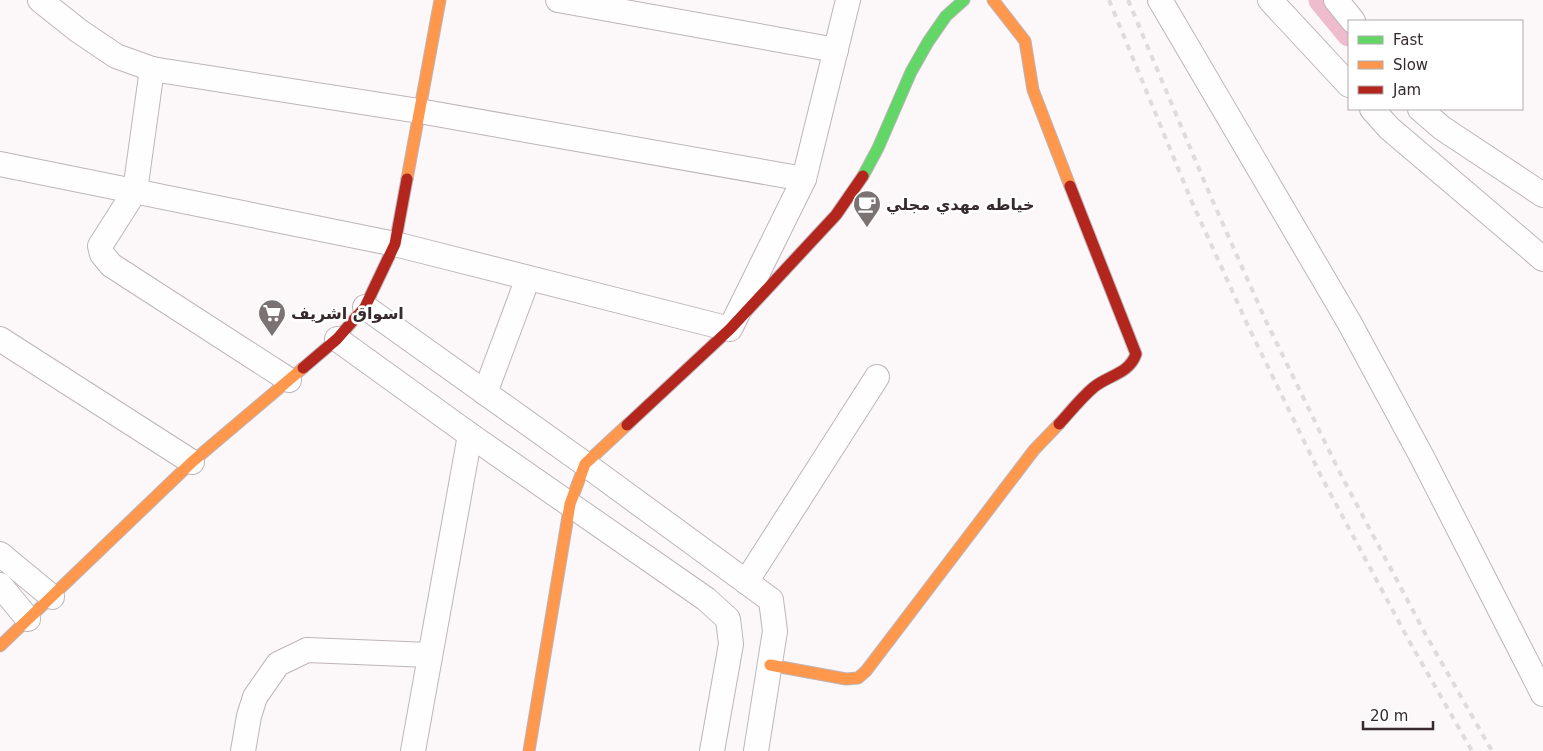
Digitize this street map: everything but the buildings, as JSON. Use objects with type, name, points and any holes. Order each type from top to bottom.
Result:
[{"type":"street","points":[[40,0],[116,56],[152,70],[419,111],[804,179]]},
{"type":"street","points":[[0,646],[192,462],[337,339],[365,307],[394,244],[440,0]]},
{"type":"street","points":[[558,0],[836,50]]},
{"type":"street","points":[[730,329],[804,179],[848,0]]},
{"type":"street","points":[[529,751],[570,504],[585,464],[730,329],[836,215],[861,181],[928,42],[946,16],[964,0]]},
{"type":"street","points":[[770,665],[846,679],[858,678],[866,671],[1034,450],[1095,386],[1126,369],[1133,362],[1136,354],[1033,90],[1025,41],[993,0]]},
{"type":"street","points":[[1160,0],[1349,322],[1422,457],[1543,694]]},
{"type":"street","points":[[1270,0],[1348,84]]},
{"type":"street","points":[[1336,0],[1352,20]]},
{"type":"street","points":[[152,70],[135,191],[100,246],[102,254],[112,265],[289,380]]},
{"type":"street","points":[[1373,110],[1389,128],[1543,259]]},
{"type":"street","points":[[1421,110],[1442,128],[1543,195]]},
{"type":"street","points":[[0,164],[394,244],[730,329]]},
{"type":"street","points":[[485,393],[528,278]]},
{"type":"street","points":[[365,307],[771,600],[775,632],[756,751]]},
{"type":"street","points":[[0,338],[192,462]]},
{"type":"street","points":[[337,339],[470,435],[706,599],[728,619],[731,644],[712,751]]},
{"type":"street","points":[[746,582],[877,377]]},
{"type":"street","points":[[413,751],[470,435]]},
{"type":"street","points":[[0,554],[52,597]]},
{"type":"street","points":[[0,585],[28,619]]},
{"type":"street","points":[[243,751],[249,716],[255,697],[278,664],[307,650],[430,655]]},
{"type":"waterway","points":[[1321,0],[1348,33]]},
{"type":"railway","points":[[1109,0],[1191,200],[1249,328],[1321,476],[1408,639],[1472,751]]},
{"type":"railway","points":[[1128,0],[1210,195],[1266,321],[1340,473],[1427,637],[1492,751]]},
{"type":"traffic: fast","points":[[863,176],[878,148],[911,72],[928,42],[946,16],[964,0]]},
{"type":"traffic: slow","points":[[407,179],[440,0]]},
{"type":"traffic: slow","points":[[993,0],[1025,41],[1033,90],[1070,186]]},
{"type":"traffic: slow","points":[[0,646],[192,462],[303,368]]},
{"type":"traffic: slow","points":[[770,665],[846,679],[858,678],[866,671],[1034,450],[1059,424]]},
{"type":"traffic: slow","points":[[529,751],[570,504],[585,464],[627,425]]},
{"type":"traffic: jam","points":[[627,425],[730,329],[836,215],[863,176]]},
{"type":"traffic: jam","points":[[303,368],[337,339],[365,307],[395,244],[407,179]]},
{"type":"traffic: jam","points":[[1059,424],[1089,391],[1124,370],[1133,361],[1136,354],[1070,186]]},
{"type":"place","name":"خياطه مهدي مجلي","points":[[867,228]]},
{"type":"place","name":"اسواق اشريف","points":[[272,337]]}]
